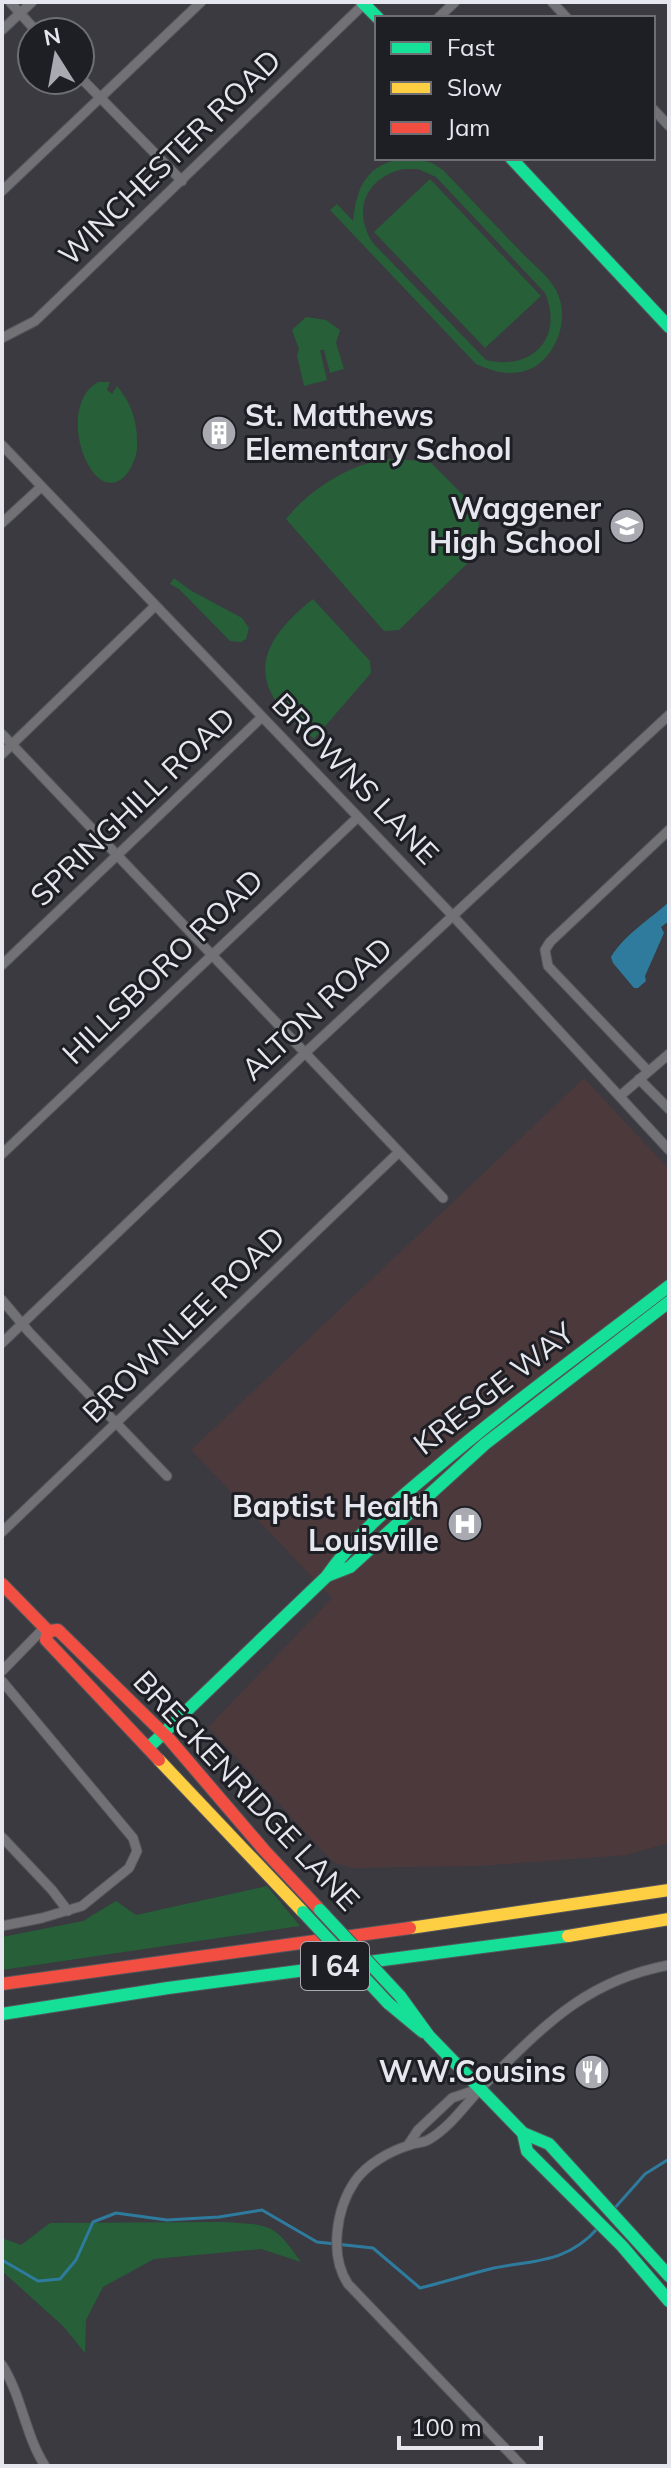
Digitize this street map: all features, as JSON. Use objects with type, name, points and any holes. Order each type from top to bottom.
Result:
[{"type":"main road","points":[[513,160],[669,327]]},
{"type":"main road","name":"KRESGE WAY","points":[[149,1747],[327,1576],[340,1555],[457,1447],[669,1286]]},
{"type":"main road","name":"KRESGE WAY","points":[[327,1576],[350,1567],[485,1444],[669,1302]]},
{"type":"main road","name":"BRECKENRIDGE LANE","points":[[2,1584],[46,1630],[46,1640],[388,2003],[429,2036],[523,2133],[549,2144],[669,2276]]},
{"type":"main road","name":"BRECKENRIDGE LANE","points":[[46,1630],[58,1630],[163,1733],[264,1850],[400,1996],[429,2036]]},
{"type":"main road","name":"I 64","points":[[2,1984],[149,1961],[516,1915],[669,1890]]},
{"type":"main road","name":"I 64","points":[[2,2014],[92,1998],[229,1982],[310,1968],[432,1956],[669,1919]]},
{"type":"main road","name":"BRECKENRIDGE LANE","points":[[523,2133],[527,2151],[612,2237],[669,2301]]},
{"type":"street","points":[[10,2],[23,16]]},
{"type":"street","points":[[2,30],[32,2]]},
{"type":"street","points":[[2,191],[201,2]]},
{"type":"street","points":[[440,16],[455,2]]},
{"type":"street","name":"WINCHESTER ROAD","points":[[2,338],[35,321],[363,3]]},
{"type":"street","points":[[96,94],[182,181]]},
{"type":"street","points":[[655,111],[669,126]]},
{"type":"street","name":"BROWNS LANE","points":[[2,445],[452,915],[669,1150]]},
{"type":"street","points":[[2,523],[41,487]]},
{"type":"street","points":[[2,754],[155,606]]},
{"type":"street","name":"ALTON ROAD","points":[[2,1343],[305,1053],[669,715]]},
{"type":"street","name":"SPRINGHILL ROAD","points":[[2,965],[262,717]]},
{"type":"street","points":[[2,734],[443,1198]]},
{"type":"street","name":"HILLSBORO ROAD","points":[[2,1154],[358,817]]},
{"type":"street","points":[[648,1071],[548,966],[547,947],[669,830]]},
{"type":"street","points":[[620,1096],[669,1054]]},
{"type":"street","points":[[639,1079],[669,1109]]},
{"type":"street","name":"BROWNLEE ROAD","points":[[2,1532],[399,1152]]},
{"type":"street","points":[[2,1300],[167,1476]]},
{"type":"street","points":[[2,1671],[46,1630]]},
{"type":"street","points":[[2,1681],[133,1838],[137,1851],[129,1868],[82,1906],[2,1926]]},
{"type":"street","points":[[2,1837],[68,1911]]},
{"type":"street","points":[[522,2466],[348,2284],[338,2264],[339,2217],[358,2177],[371,2164],[408,2145],[427,2140],[464,2110],[481,2088],[548,2023],[583,1996],[618,1979],[669,1965]]},
{"type":"street","points":[[408,2145],[418,2130],[452,2098],[481,2088]]},
{"type":"street","points":[[2,2365],[32,2443],[45,2466]]},
{"type":"shaded area","name":"Baptist Health Louisville","points":[[584,1078],[669,1169],[669,1843],[627,1855],[481,1866],[351,1868],[333,1862],[208,1727],[332,1598],[191,1450]]},
{"type":"green space","points":[[421,160],[443,170],[553,285],[560,299],[562,319],[553,348],[540,363],[517,373],[492,370],[476,364],[330,210],[337,204],[353,221],[362,184],[386,163]],"holes":[[[403,169],[418,169],[436,177],[545,293],[550,309],[547,337],[530,356],[503,362],[486,360],[372,242],[363,218],[366,196],[372,187],[380,179]]]},
{"type":"green space","points":[[430,179],[541,296],[485,348],[374,232]]},
{"type":"green space","points":[[306,317],[326,320],[340,330],[336,343],[344,369],[330,373],[324,350],[320,350],[327,380],[304,386],[297,355],[299,349],[292,330]]},
{"type":"green space","points":[[98,382],[110,382],[107,390],[112,394],[117,386],[131,408],[137,431],[133,464],[124,477],[112,483],[100,479],[90,467],[78,431],[79,412],[85,395]]},
{"type":"green space","points":[[387,459],[429,461],[471,503],[479,523],[476,555],[399,630],[384,631],[286,519],[306,498],[331,480],[358,466]]},
{"type":"green space","points":[[174,578],[242,618],[249,628],[246,639],[230,641],[179,589],[170,584]]},
{"type":"green space","points":[[313,599],[370,661],[371,673],[314,739],[289,718],[273,697],[265,666],[276,637]]},
{"type":"green space","points":[[267,1886],[300,1926],[2,1970],[2,1937],[83,1921],[116,1901],[136,1915]]},
{"type":"green space","points":[[223,2222],[269,2228],[284,2239],[301,2262],[261,2249],[154,2259],[103,2287],[86,2320],[85,2353],[64,2327],[2,2271],[2,2238],[21,2245],[50,2223]]},
{"type":"water","points":[[669,902],[669,921],[661,927],[664,933],[645,976],[646,981],[634,988],[611,957],[630,934]]},
{"type":"waterway","points":[[613,2210],[645,2174],[669,2159]]},
{"type":"waterway","points":[[2,2260],[38,2281],[60,2279],[76,2260],[93,2222],[116,2213],[167,2220],[219,2217],[262,2210],[317,2242],[373,2248],[420,2288],[562,2254],[598,2228]]},
{"type":"traffic: fast","points":[[362,2],[376,16]]},
{"type":"traffic: fast","points":[[513,160],[669,327]]},
{"type":"traffic: fast","points":[[149,1747],[327,1576],[350,1547],[389,1508],[489,1424],[669,1286]]},
{"type":"traffic: fast","points":[[327,1576],[350,1567],[485,1444],[669,1302]]},
{"type":"traffic: fast","points":[[320,1910],[400,1996]]},
{"type":"traffic: fast","points":[[303,1912],[388,2003]]},
{"type":"traffic: fast","points":[[2,2014],[168,1988],[568,1936]]},
{"type":"traffic: fast","points":[[400,1996],[429,2036],[523,2133],[549,2144],[669,2276]]},
{"type":"traffic: fast","points":[[388,2003],[423,2032]]},
{"type":"traffic: fast","points":[[523,2133],[527,2151],[622,2246],[669,2301]]},
{"type":"traffic: slow","points":[[159,1760],[303,1912]]},
{"type":"traffic: slow","points":[[410,1928],[669,1890]]},
{"type":"traffic: slow","points":[[568,1936],[669,1919]]},
{"type":"traffic: jam","points":[[2,1584],[48,1631],[46,1640],[159,1760]]},
{"type":"traffic: jam","points":[[48,1631],[58,1630],[170,1740],[320,1910]]},
{"type":"traffic: jam","points":[[2,1984],[410,1928]]},
{"type":"place","name":"St. Matthews Elementary School","points":[[219,433]]},
{"type":"place","name":"Waggener High School","points":[[627,526]]},
{"type":"place","name":"Baptist Health Louisville","points":[[465,1524]]},
{"type":"place","name":"W.W.Cousins","points":[[592,2072]]}]
